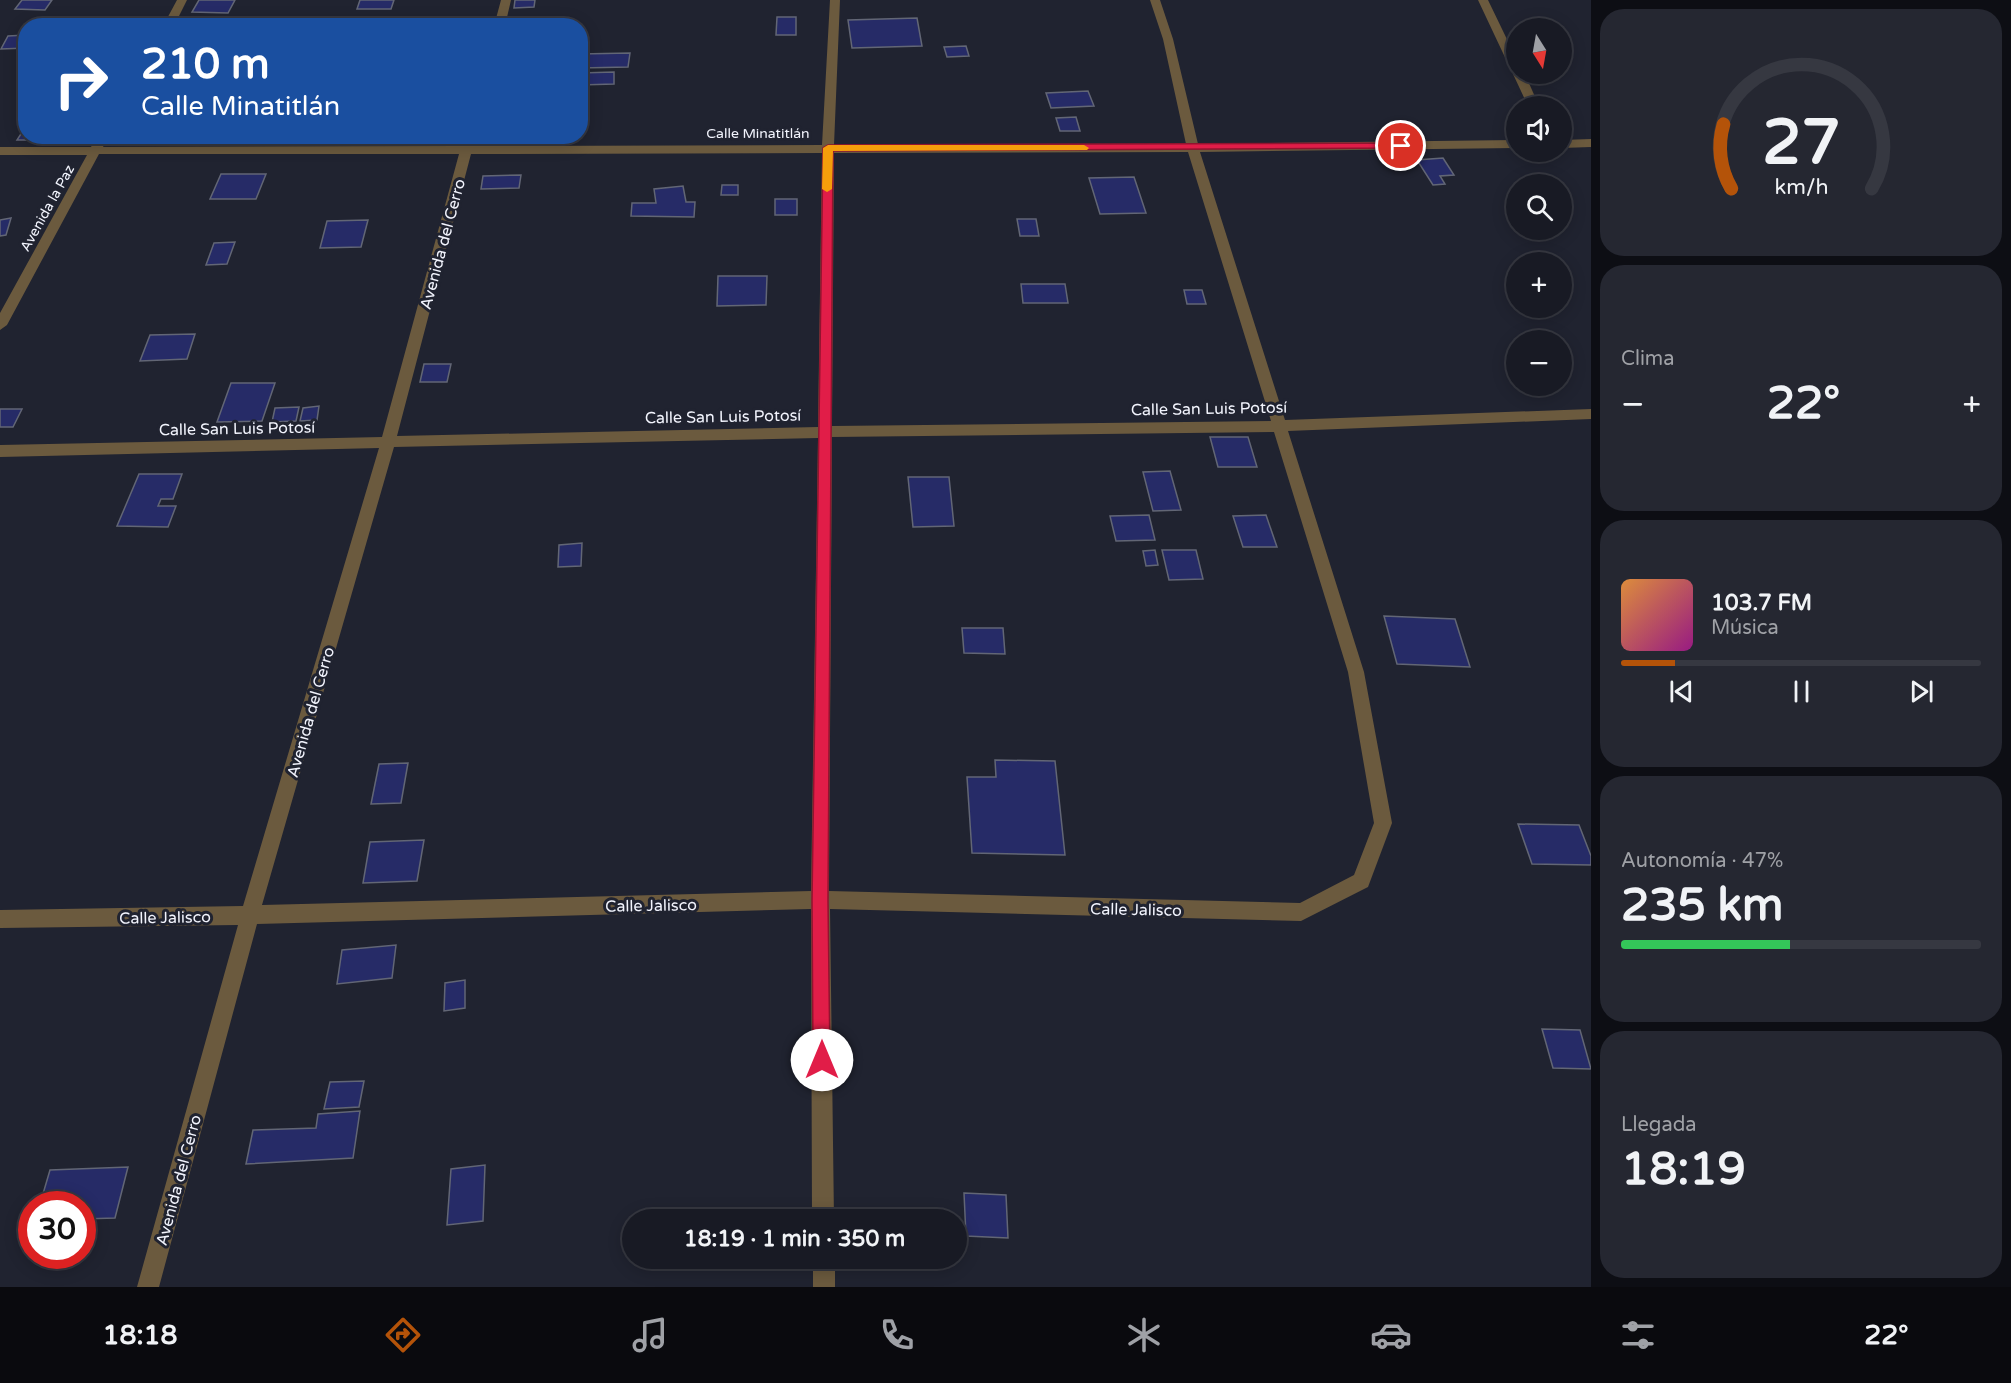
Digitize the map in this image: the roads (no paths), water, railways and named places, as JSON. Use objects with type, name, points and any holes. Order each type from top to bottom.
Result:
[{"type":"street","points":[[172,18],[182,0]]},
{"type":"street","points":[[501,18],[506,0]]},
{"type":"street","points":[[824,1209],[820,900],[828,148],[835,0]]},
{"type":"street","points":[[1155,0],[1168,39],[1193,148],[1280,426]]},
{"type":"street","points":[[1483,0],[1506,47]]},
{"type":"street","name":"Avenida la Paz","points":[[0,325],[99,144]]},
{"type":"street","name":"Calle Minatitlán","points":[[0,151],[422,144]]},
{"type":"street","name":"Avenida del Cerro","points":[[148,1287],[250,915],[388,443],[469,144]]},
{"type":"street","name":"Calle Minatitlán","points":[[541,144],[828,148],[1193,148],[1506,144]]},
{"type":"street","points":[[1572,144],[1591,144]]},
{"type":"street","name":"Calle San Luis Potosí","points":[[0,451],[825,432],[1280,426],[1591,414]]},
{"type":"street","name":"Calle Jalisco","points":[[0,919],[820,900],[1301,912],[1360,881],[1383,824],[1356,672],[1280,426]]},
{"type":"street","points":[[824,1269],[824,1287]]}]
